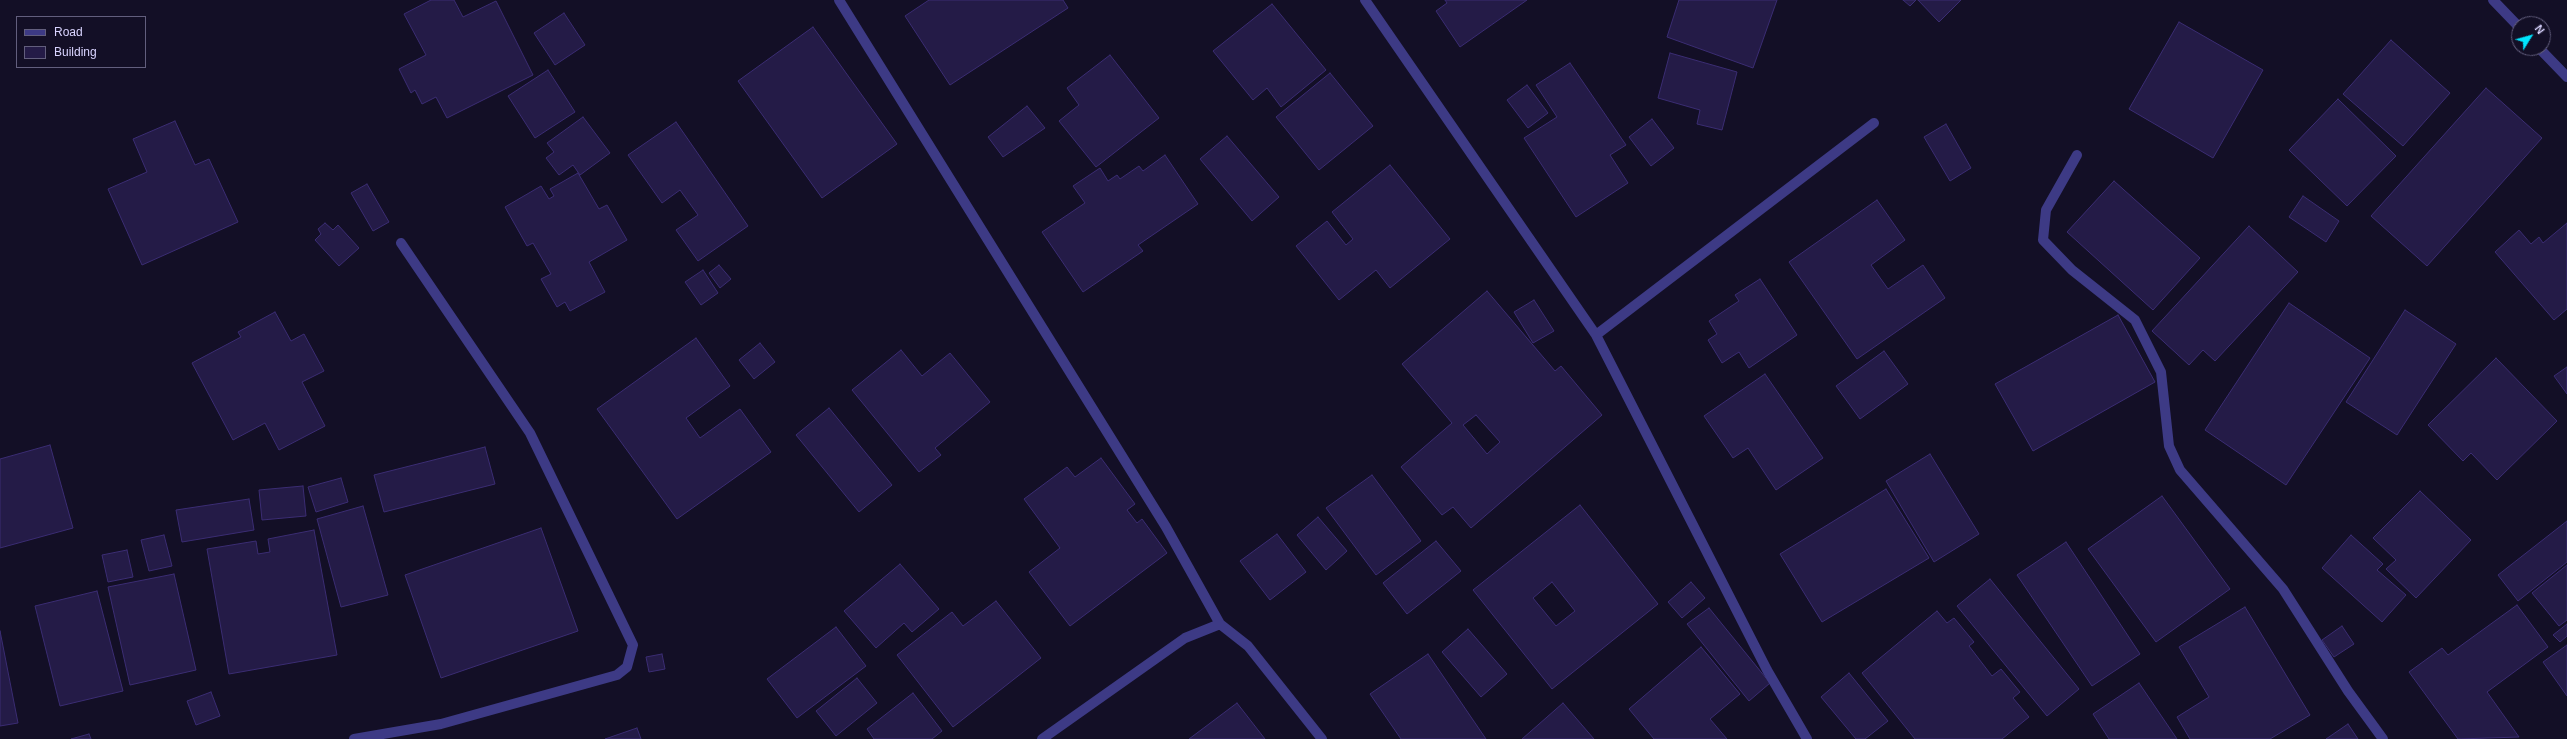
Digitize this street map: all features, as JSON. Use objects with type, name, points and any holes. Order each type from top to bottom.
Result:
[{"type":"street","points":[[839,0],[1166,527],[1220,624],[1248,646],[1322,739]]},
{"type":"street","points":[[1365,0],[1596,335],[1767,670],[1807,739]]},
{"type":"street","points":[[2493,0],[2511,19]]},
{"type":"street","points":[[2546,56],[2567,78]]},
{"type":"street","points":[[1596,335],[1874,123]]},
{"type":"street","points":[[2077,155],[2046,210],[2043,240],[2072,270],[2135,320],[2161,372],[2169,446],[2180,470],[2283,589],[2348,691],[2383,739]]},
{"type":"street","points":[[354,739],[442,724],[617,675],[627,667],[632,657],[633,645],[530,433],[401,242]]},
{"type":"street","points":[[1042,739],[1185,638],[1220,624]]},
{"type":"building","points":[[431,0],[454,0],[463,17],[496,1],[533,75],[447,118],[436,97],[422,104],[415,90],[411,93],[399,69],[426,55],[404,14]]},
{"type":"building","points":[[929,0],[1063,0],[1068,8],[950,85],[905,16]]},
{"type":"building","points":[[1445,0],[1527,0],[1460,47],[1436,11],[1447,3]]},
{"type":"building","points":[[1679,0],[1777,0],[1753,68],[1667,37]]},
{"type":"building","points":[[1903,0],[1916,0],[1910,6]]},
{"type":"building","points":[[1918,0],[1961,0],[1939,22]]},
{"type":"building","points":[[1272,4],[1326,70],[1281,107],[1267,88],[1253,100],[1213,51]]},
{"type":"building","points":[[564,13],[585,45],[555,65],[534,33]]},
{"type":"building","points":[[2179,22],[2263,70],[2213,158],[2129,109]]},
{"type":"building","points":[[813,27],[897,144],[822,198],[738,81]]},
{"type":"building","points":[[2391,40],[2450,93],[2403,146],[2343,94]]},
{"type":"building","points":[[1670,53],[1737,72],[1722,130],[1697,124],[1700,110],[1658,98]]},
{"type":"building","points":[[1110,55],[1159,118],[1096,167],[1059,121],[1079,105],[1067,88]]},
{"type":"building","points":[[1570,63],[1626,145],[1610,155],[1628,183],[1576,217],[1524,138],[1557,117],[1536,85]]},
{"type":"building","points":[[548,70],[575,112],[535,138],[508,96]]},
{"type":"building","points":[[1330,73],[1373,126],[1319,170],[1276,117]]},
{"type":"building","points":[[1527,85],[1548,113],[1528,128],[1507,100]]},
{"type":"building","points":[[2486,88],[2542,138],[2427,266],[2371,216]]},
{"type":"building","points":[[2338,99],[2396,156],[2347,206],[2289,150]]},
{"type":"building","points":[[1027,106],[1045,128],[1003,157],[988,137]]},
{"type":"building","points":[[583,117],[610,153],[580,175],[573,165],[559,175],[546,158],[554,152],[547,143]]},
{"type":"building","points":[[1652,119],[1674,148],[1651,166],[1629,137]]},
{"type":"building","points":[[175,121],[195,165],[209,159],[238,222],[142,265],[108,189],[147,172],[133,139]]},
{"type":"building","points":[[676,122],[748,226],[698,261],[676,230],[698,215],[680,190],[662,203],[628,155]]},
{"type":"building","points":[[1946,124],[1971,168],[1950,181],[1924,137]]},
{"type":"building","points":[[1227,136],[1279,197],[1252,221],[1200,159]]},
{"type":"building","points":[[1165,155],[1198,204],[1138,245],[1143,251],[1083,292],[1042,232],[1085,203],[1073,186],[1100,168],[1108,181],[1117,175],[1120,179],[1139,166],[1143,171]]},
{"type":"building","points":[[1390,165],[1450,239],[1390,288],[1376,270],[1339,300],[1296,246],[1327,221],[1346,245],[1353,239],[1332,212]]},
{"type":"building","points":[[578,173],[599,209],[607,205],[627,240],[589,262],[605,292],[570,311],[565,302],[557,307],[541,279],[551,274],[533,243],[527,246],[505,207],[541,186],[549,199],[554,196],[550,189]]},
{"type":"building","points":[[2114,181],[2200,258],[2153,310],[2067,232]]},
{"type":"building","points":[[367,184],[389,222],[373,231],[351,193]]},
{"type":"building","points":[[2303,196],[2339,221],[2326,242],[2289,217]]},
{"type":"building","points":[[1877,200],[1905,240],[1871,265],[1888,289],[1923,265],[1945,298],[1857,359],[1789,262]]},
{"type":"building","points":[[325,223],[333,230],[338,225],[359,248],[339,266],[315,240],[321,234],[318,229]]},
{"type":"building","points":[[2567,223],[2567,309],[2554,320],[2495,252],[2519,230],[2531,244],[2539,237],[2543,243]]},
{"type":"building","points":[[2249,226],[2298,272],[2215,361],[2203,350],[2189,365],[2152,331]]},
{"type":"building","points":[[719,265],[731,279],[720,288],[709,273]]},
{"type":"building","points":[[703,270],[718,293],[701,305],[685,282]]},
{"type":"building","points":[[1760,279],[1797,335],[1749,368],[1739,352],[1722,363],[1708,340],[1717,334],[1709,321],[1739,301],[1735,295]]},
{"type":"building","points":[[1487,291],[1555,371],[1561,366],[1602,415],[1471,528],[1453,507],[1442,515],[1401,467],[1452,423],[1402,364]],"holes":[[[1476,415],[1500,442],[1487,454],[1463,425]]]},
{"type":"building","points":[[1534,300],[1554,331],[1533,343],[1514,312]]},
{"type":"building","points":[[2289,303],[2370,358],[2286,485],[2205,430]]},
{"type":"building","points":[[2405,310],[2456,344],[2397,435],[2346,402]]},
{"type":"building","points":[[275,312],[291,341],[304,334],[324,371],[302,382],[325,426],[279,450],[265,423],[233,440],[192,363],[241,337],[238,332]]},
{"type":"building","points":[[2118,315],[2155,382],[2033,451],[1995,384]]},
{"type":"building","points":[[696,338],[730,386],[686,418],[700,438],[740,409],[771,452],[677,519],[597,409]]},
{"type":"building","points":[[760,343],[775,362],[754,379],[739,360]]},
{"type":"building","points":[[901,350],[922,376],[950,353],[990,402],[935,448],[941,455],[919,472],[852,390]]},
{"type":"building","points":[[1884,351],[1908,384],[1860,419],[1836,386]]},
{"type":"building","points":[[2496,358],[2557,421],[2497,480],[2471,453],[2463,461],[2428,425]]},
{"type":"building","points":[[2567,367],[2567,394],[2554,376]]},
{"type":"building","points":[[1765,374],[1823,458],[1776,490],[1748,448],[1733,458],[1704,416]]},
{"type":"building","points":[[829,408],[892,485],[859,512],[796,435]]},
{"type":"building","points":[[50,445],[73,528],[0,548],[0,459]]},
{"type":"building","points":[[485,447],[495,484],[384,512],[374,475]]},
{"type":"building","points":[[1930,454],[1979,534],[1934,562],[1886,481]]},
{"type":"building","points":[[1101,458],[1135,504],[1127,510],[1137,523],[1142,519],[1167,553],[1070,626],[1029,572],[1060,548],[1024,499],[1067,467],[1075,477]]},
{"type":"building","points":[[1372,475],[1421,541],[1376,575],[1326,508]]},
{"type":"building","points":[[341,478],[348,502],[316,512],[308,487]]},
{"type":"building","points":[[303,486],[306,516],[262,520],[259,490]]},
{"type":"building","points":[[1886,489],[1929,558],[1822,622],[1780,554]]},
{"type":"building","points":[[2420,491],[2471,540],[2416,598],[2386,569],[2396,560],[2373,538]]},
{"type":"building","points":[[2162,496],[2230,589],[2156,642],[2088,549]]},
{"type":"building","points":[[249,499],[254,530],[182,542],[176,510]]},
{"type":"building","points":[[1580,505],[1658,604],[1552,689],[1473,590]],"holes":[[[1552,582],[1575,611],[1556,626],[1533,598]]]},
{"type":"building","points":[[363,506],[388,595],[341,607],[317,519]]},
{"type":"building","points":[[1318,517],[1347,551],[1326,570],[1297,535]]},
{"type":"building","points":[[2567,521],[2567,562],[2518,601],[2498,575]]},
{"type":"building","points":[[541,528],[578,631],[441,678],[405,575]]},
{"type":"building","points":[[314,530],[337,655],[229,674],[207,549],[256,541],[258,554],[270,552],[268,539]]},
{"type":"building","points":[[1277,534],[1306,572],[1270,600],[1240,561]]},
{"type":"building","points":[[164,535],[172,566],[149,571],[141,540]]},
{"type":"building","points":[[2351,535],[2383,564],[2377,570],[2406,595],[2382,622],[2322,568]]},
{"type":"building","points":[[1436,541],[1461,571],[1407,614],[1383,583]]},
{"type":"building","points":[[2066,542],[2140,654],[2092,686],[2017,575]]},
{"type":"building","points":[[127,550],[133,577],[108,582],[102,555]]},
{"type":"building","points":[[900,564],[939,609],[912,632],[904,623],[876,648],[844,611]]},
{"type":"building","points":[[2567,565],[2567,620],[2559,626],[2532,593]]},
{"type":"building","points":[[174,574],[196,670],[130,685],[108,587]]},
{"type":"building","points":[[1990,579],[2079,689],[2047,716],[1957,606]]},
{"type":"building","points":[[1691,582],[1705,598],[1682,618],[1668,602]]},
{"type":"building","points":[[97,591],[123,691],[60,706],[35,606]]},
{"type":"building","points":[[996,601],[1041,658],[953,727],[897,655],[952,612],[963,626]]},
{"type":"building","points":[[2517,605],[2548,647],[2487,692],[2519,737],[2458,739],[2409,672],[2442,648],[2448,655]]},
{"type":"building","points":[[2245,607],[2310,715],[2270,739],[2190,739],[2177,717],[2209,697],[2179,647]]},
{"type":"building","points":[[1709,608],[1770,683],[1749,701],[1687,624]]},
{"type":"building","points":[[1937,611],[1947,623],[1954,618],[1974,642],[1969,646],[1992,676],[2001,669],[2020,692],[2013,698],[2029,717],[2002,739],[1915,739],[1862,673]]},
{"type":"building","points":[[2567,624],[2567,636],[2560,642],[2553,635]]},
{"type":"building","points":[[2342,626],[2354,644],[2334,657],[2322,640]]},
{"type":"building","points":[[836,627],[866,666],[797,718],[767,679]]},
{"type":"building","points":[[1468,629],[1507,674],[1481,697],[1442,652]]},
{"type":"building","points":[[0,631],[18,723],[0,726]]},
{"type":"building","points":[[2567,645],[2567,696],[2543,662]]},
{"type":"building","points":[[1701,647],[1740,694],[1710,719],[1727,739],[1654,739],[1629,709]]},
{"type":"building","points":[[662,654],[665,669],[649,672],[646,657]]},
{"type":"building","points":[[1428,654],[1486,739],[1401,739],[1370,694]]},
{"type":"building","points":[[1849,673],[1888,721],[1865,739],[1856,739],[1821,697]]},
{"type":"building","points":[[857,678],[877,703],[836,736],[816,711]]},
{"type":"building","points":[[2139,683],[2177,739],[2109,739],[2093,714]]},
{"type":"building","points":[[211,692],[220,716],[196,725],[187,701]]},
{"type":"building","points":[[913,693],[942,731],[932,739],[874,739],[867,729]]},
{"type":"building","points":[[1237,703],[1265,739],[1189,739]]},
{"type":"building","points":[[1563,703],[1594,739],[1522,739]]},
{"type":"building","points":[[2348,724],[2358,739],[2326,739]]},
{"type":"building","points":[[637,728],[641,739],[605,739]]},
{"type":"building","points":[[89,734],[91,739],[71,739]]}]
